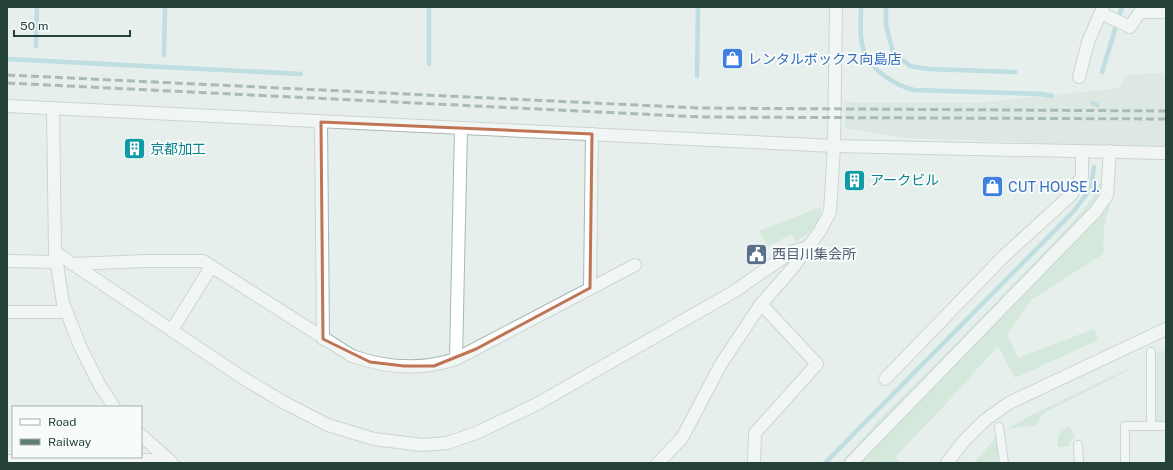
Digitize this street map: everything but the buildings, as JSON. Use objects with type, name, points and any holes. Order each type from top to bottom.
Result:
[{"type":"street","points":[[658,463],[682,438],[721,364],[761,304],[791,270],[820,231],[830,212],[834,146],[836,7]]},
{"type":"street","points":[[1079,76],[1088,42],[1103,11],[1130,27],[1140,12],[1166,12]]},
{"type":"street","points":[[7,106],[834,146],[1166,153]]},
{"type":"street","points":[[53,109],[56,257],[63,303],[80,346],[99,384],[113,406]]},
{"type":"street","points":[[321,122],[323,339]]},
{"type":"street","points":[[456,359],[461,128]]},
{"type":"street","points":[[590,288],[592,134]]},
{"type":"street","points":[[885,379],[1004,256],[1071,195],[1082,176],[1084,151]]},
{"type":"street","points":[[851,463],[1096,211],[1107,194],[1110,151]]},
{"type":"street","points":[[7,261],[56,257],[72,264],[243,378],[328,425],[374,439],[422,445],[447,443],[476,433],[537,404],[735,291],[791,252],[808,247]]},
{"type":"street","points":[[72,264],[145,260],[203,260],[323,339],[352,356],[370,362],[404,366],[434,366],[456,359],[635,265]]},
{"type":"street","points":[[172,330],[208,272]]},
{"type":"street","points":[[754,463],[755,433],[817,364],[761,304]]},
{"type":"street","points":[[7,312],[67,312]]},
{"type":"street","points":[[948,463],[963,442],[984,421],[1009,402],[1166,329]]},
{"type":"street","points":[[142,436],[171,462]]},
{"type":"street","points":[[7,461],[30,463],[171,462]]},
{"type":"lane","points":[[1151,352],[1151,426]]},
{"type":"lane","points":[[1125,463],[1124,426],[1166,426]]},
{"type":"lane","points":[[1000,427],[1004,450],[1004,463]]},
{"type":"lane","points":[[1078,445],[1079,463]]},
{"type":"highlighted area","points":[[321,122],[592,134],[590,288],[476,349],[434,366],[404,366],[370,362],[323,339]]},
{"type":"shaded area","points":[[1166,73],[1166,148],[904,138],[845,128],[844,102],[974,103],[1120,88],[1125,75]]},
{"type":"shaded area","points":[[1166,349],[1166,424],[1155,424],[1154,355]]},
{"type":"green space","points":[[1115,182],[1104,228],[1103,254],[1031,300],[1007,334],[1018,358],[1094,329],[1098,340],[1015,378],[998,346],[895,457],[901,463],[841,463],[878,421],[1074,221],[1094,196],[1099,184]]},
{"type":"green space","points":[[821,207],[817,224],[796,242],[791,234],[768,247],[759,231]]},
{"type":"green space","points":[[1127,369],[1128,370],[1043,414],[1036,425],[1007,429],[1028,417]]},
{"type":"green space","points":[[1069,426],[1075,438],[1069,442],[1070,446],[1058,447],[1059,434]]},
{"type":"green space","points":[[997,436],[1000,463],[974,463]]},
{"type":"waterway","points":[[36,46],[37,7]]},
{"type":"waterway","points":[[164,55],[165,7]]},
{"type":"waterway","points":[[429,7],[429,64]]},
{"type":"waterway","points":[[697,76],[698,7]]},
{"type":"waterway","points":[[861,7],[861,38],[866,56],[876,69],[883,75],[906,88],[914,90],[1041,94],[1052,96]]},
{"type":"waterway","points":[[886,7],[886,25],[893,52],[910,66],[928,69],[1015,72]]},
{"type":"waterway","points":[[1102,72],[1122,7]]},
{"type":"waterway","points":[[7,59],[301,74]]},
{"type":"waterway","points":[[1093,103],[1097,105]]},
{"type":"waterway","points":[[825,463],[1073,212],[1091,188],[1094,167]]},
{"type":"railway","points":[[7,75],[699,108],[1166,111]]},
{"type":"railway","points":[[7,83],[701,117],[1166,119]]},
{"type":"place","name":"レンタルボックス向島店","points":[[733,59]]},
{"type":"place","name":"京都加工","points":[[135,149]]},
{"type":"place","name":"アークビル","points":[[854,180]]},
{"type":"place","name":"CUT HOUSE J.","points":[[993,187]]},
{"type":"place","name":"西目川集会所","points":[[757,254]]}]
